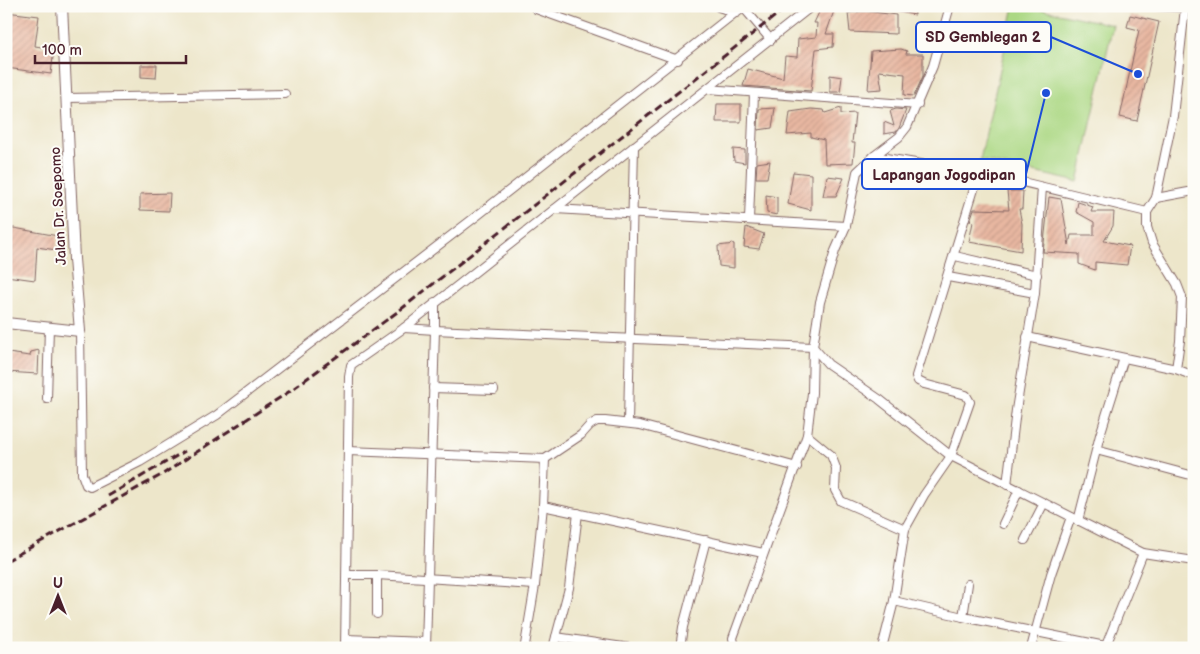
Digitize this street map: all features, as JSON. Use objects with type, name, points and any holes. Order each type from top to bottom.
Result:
[{"type":"street","name":"Jalan Dr. Soepomo","points":[[62,6],[74,259],[80,331]]},
{"type":"street","points":[[719,6],[741,8],[771,40]]},
{"type":"street","points":[[345,648],[349,371],[355,361],[404,328],[812,6]]},
{"type":"street","points":[[735,648],[733,638],[808,434],[812,393],[813,347],[820,302],[835,251],[846,226],[857,172],[899,137],[907,127],[933,66],[950,6]]},
{"type":"street","points":[[1154,6],[1194,8]]},
{"type":"street","points":[[6,323],[48,326],[80,331],[82,474],[86,485],[90,487],[140,462],[218,415],[678,60],[741,8]]},
{"type":"street","points":[[1176,369],[1182,297],[1177,284],[1152,243],[1147,227],[1148,212],[1156,198],[1173,116],[1185,8]]},
{"type":"street","points":[[536,9],[678,60]]},
{"type":"street","points":[[708,89],[918,105]]},
{"type":"street","points":[[66,98],[285,94]]},
{"type":"street","points":[[749,219],[754,94]]},
{"type":"street","points":[[628,422],[634,146]]},
{"type":"street","points":[[874,156],[979,173],[1148,212]]},
{"type":"street","points":[[882,648],[894,600],[905,529],[924,495],[951,456],[968,408],[969,398],[966,395],[924,384],[918,381],[916,376],[955,256],[979,173]]},
{"type":"street","points":[[1007,485],[1027,337],[1035,293],[1042,187]]},
{"type":"street","points":[[1156,198],[1194,192]]},
{"type":"street","points":[[555,209],[633,212],[846,226]]},
{"type":"street","points":[[955,256],[1037,275]]},
{"type":"street","points":[[948,277],[1035,293]]},
{"type":"street","points":[[346,639],[426,645],[435,302]]},
{"type":"street","points":[[47,399],[48,326]]},
{"type":"street","points":[[404,328],[813,347],[828,364],[879,399],[951,456],[1144,554],[1194,560]]},
{"type":"street","points":[[1027,337],[1176,369],[1194,376]]},
{"type":"street","points":[[1031,648],[1037,632],[1051,574],[1075,519],[1124,358]]},
{"type":"street","points":[[433,388],[494,390]]},
{"type":"street","points":[[348,451],[545,459],[581,435],[597,421],[628,422],[797,467]]},
{"type":"street","points":[[808,434],[831,455],[836,468],[835,490],[841,500],[905,529]]},
{"type":"street","points":[[1096,450],[1194,476]]},
{"type":"street","points":[[526,645],[536,584],[545,459]]},
{"type":"street","points":[[1003,524],[1019,490]]},
{"type":"street","points":[[1025,540],[1044,503]]},
{"type":"street","points":[[543,506],[764,553]]},
{"type":"street","points":[[554,648],[569,588],[578,513]]},
{"type":"street","points":[[680,648],[706,540]]},
{"type":"street","points":[[1105,646],[1144,554]]},
{"type":"street","points":[[347,576],[377,575],[428,580],[536,584]]},
{"type":"street","points":[[377,575],[377,614]]},
{"type":"street","points":[[963,617],[968,584]]},
{"type":"street","points":[[894,600],[963,617],[1115,648]]},
{"type":"street","points":[[556,637],[630,648]]},
{"type":"green space","points":[[1014,6],[1027,6],[1113,25],[1078,182],[980,160]]},
{"type":"building","points":[[822,6],[835,8],[826,34],[834,34],[833,47],[816,49],[811,91],[743,86],[748,69],[783,78],[785,56],[797,57],[798,39],[816,37],[817,23],[814,23]]},
{"type":"building","points":[[890,6],[914,6],[915,15],[889,10]]},
{"type":"building","points":[[865,11],[896,15],[896,34],[850,32],[848,13]]},
{"type":"building","points":[[6,12],[39,16],[35,46],[54,49],[51,74],[6,68]]},
{"type":"building","points":[[1130,15],[1159,22],[1137,121],[1120,117],[1139,30],[1127,27]]},
{"type":"building","points":[[901,49],[907,51],[906,54],[923,54],[923,76],[914,96],[904,95],[905,74],[879,71],[882,89],[868,90],[871,51]]},
{"type":"building","points":[[141,65],[157,65],[156,78],[141,77]]},
{"type":"building","points":[[830,75],[842,77],[840,92],[830,92]]},
{"type":"building","points":[[717,104],[741,104],[741,122],[716,122]]},
{"type":"building","points":[[775,108],[772,128],[758,130],[759,109]]},
{"type":"building","points":[[841,108],[841,114],[855,113],[852,143],[855,143],[853,163],[825,164],[824,140],[811,137],[811,133],[787,135],[790,112],[811,109],[824,110],[825,113]]},
{"type":"building","points":[[896,109],[906,110],[899,128],[896,132],[884,134],[884,122],[894,126],[890,111]]},
{"type":"building","points":[[733,149],[745,150],[745,163],[734,161]]},
{"type":"building","points":[[770,161],[767,178],[756,178],[757,163]]},
{"type":"building","points":[[793,172],[811,174],[811,210],[788,204]]},
{"type":"building","points":[[827,176],[844,178],[836,196],[823,196]]},
{"type":"building","points":[[1007,191],[1023,191],[1022,209],[1019,209],[1022,224],[1021,251],[969,242],[973,222],[970,221],[974,209],[1009,210]]},
{"type":"building","points":[[170,193],[169,211],[140,210],[140,194]]},
{"type":"building","points":[[766,195],[777,197],[777,215],[767,213]]},
{"type":"building","points":[[1049,197],[1061,199],[1069,245],[1071,235],[1094,235],[1094,222],[1076,212],[1078,202],[1093,207],[1091,212],[1114,212],[1113,226],[1104,241],[1130,246],[1127,265],[1095,262],[1095,270],[1079,264],[1079,254],[1043,252]]},
{"type":"building","points":[[746,227],[764,234],[759,249],[744,247]]},
{"type":"building","points":[[14,228],[58,236],[56,250],[37,247],[35,280],[6,276],[6,229]]},
{"type":"building","points":[[734,244],[734,268],[719,266],[718,246]]},
{"type":"building","points":[[39,350],[38,374],[6,372],[8,353],[30,356],[31,352]]},
{"type":"railway","points":[[6,561],[163,474],[290,391],[400,310],[788,6]]},
{"type":"railway","points":[[108,496],[185,451]]},
{"type":"place","name":"SD Gemblegan 2","points":[[1138,74]]},
{"type":"place","name":"Lapangan Jogodipan","points":[[1046,93]]}]
